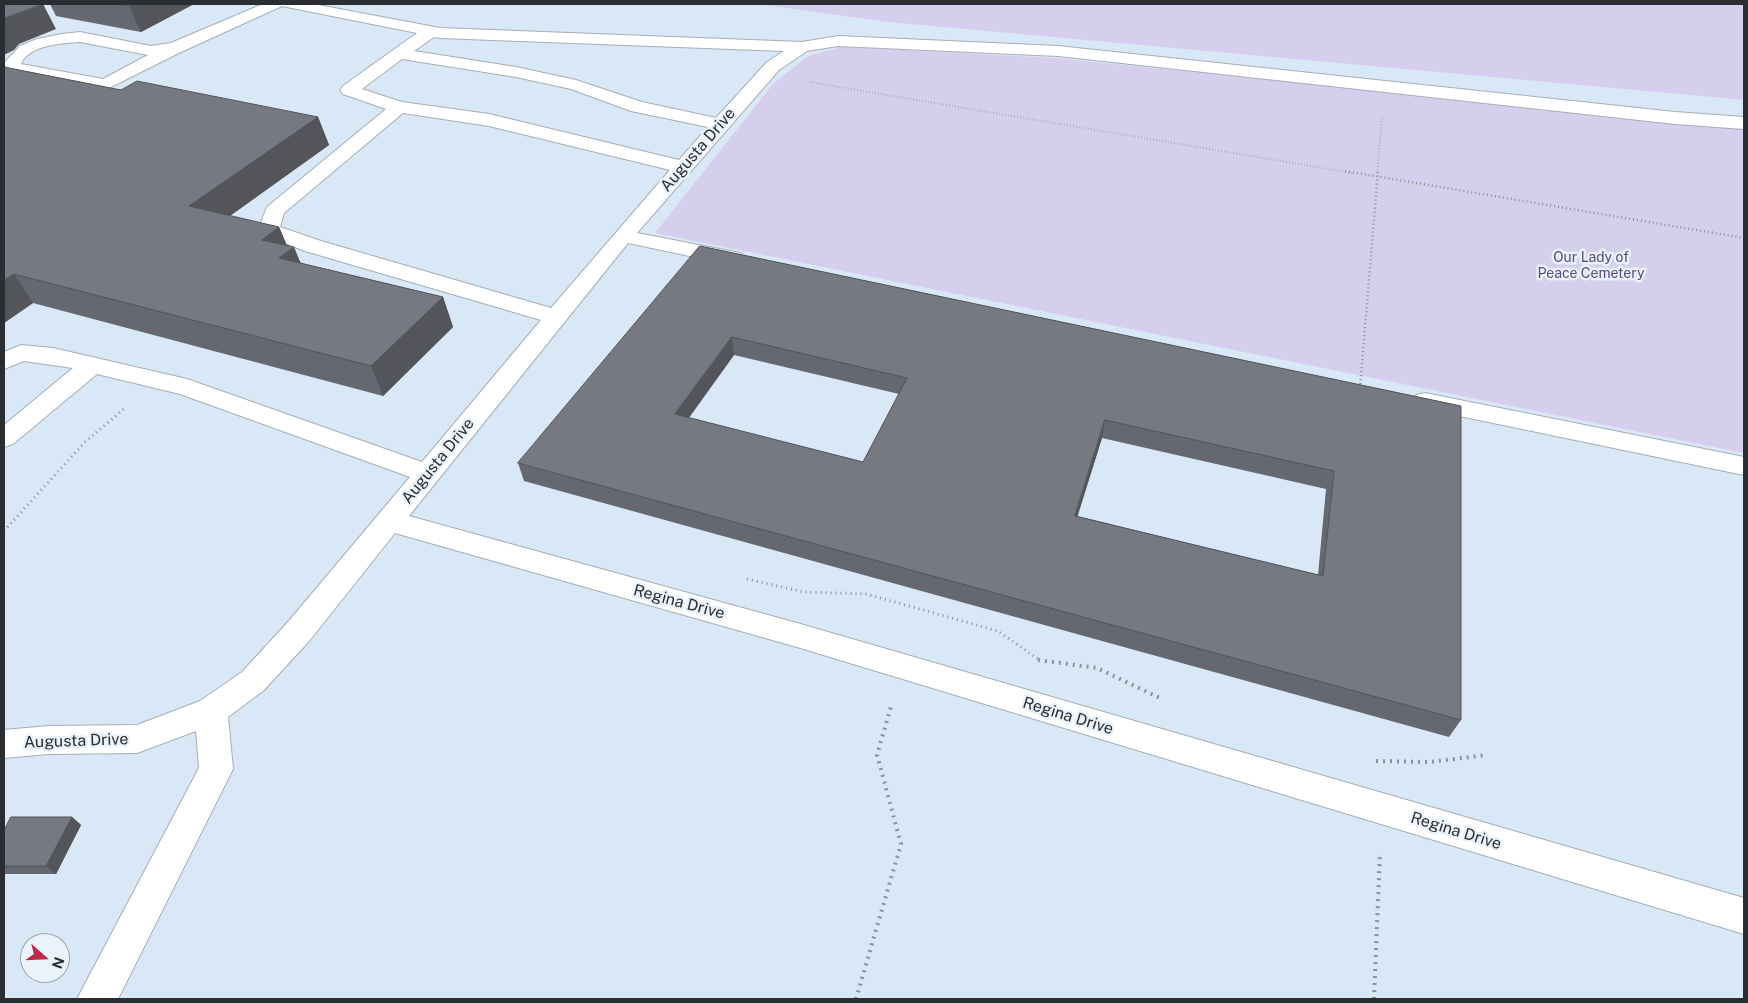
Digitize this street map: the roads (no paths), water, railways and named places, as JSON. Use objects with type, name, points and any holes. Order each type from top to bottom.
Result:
[{"type":"lane","points":[[175,48],[151,51],[80,37],[63,38],[28,48],[18,54],[12,62],[14,68],[105,86],[175,48],[276,4]]},
{"type":"lane","points":[[288,4],[431,32],[468,35],[802,47],[838,41],[1019,48],[1744,123]]},
{"type":"lane","points":[[431,32],[349,90],[399,108],[489,120],[683,167]]},
{"type":"lane","name":"Augusta Drive","points":[[4,744],[49,740],[137,739],[211,711],[253,681],[299,631],[623,236],[764,75],[773,66],[802,47]]},
{"type":"lane","points":[[400,54],[524,74],[576,85],[637,107],[720,124]]},
{"type":"lane","points":[[399,108],[274,211],[269,230],[313,246],[556,317]]},
{"type":"lane","points":[[623,236],[758,263]]},
{"type":"lane","points":[[4,361],[21,353],[53,356],[186,387],[428,474]]},
{"type":"lane","points":[[4,438],[93,365]]},
{"type":"lane","points":[[1360,388],[1744,466]]},
{"type":"lane","name":"Regina Drive","points":[[389,521],[903,667],[1744,916]]},
{"type":"lane","points":[[97,999],[216,769],[211,711]]},
{"type":"park label","name":"Our Lady of Peace Cemetery","points":[[1591,266]]}]
